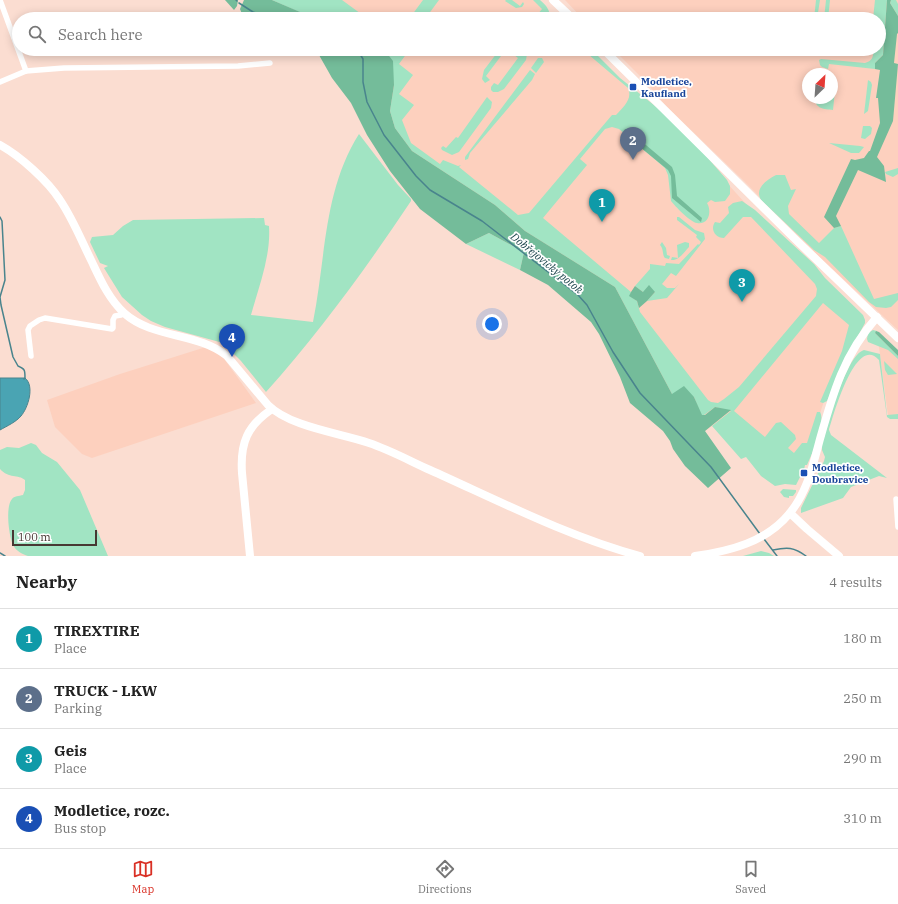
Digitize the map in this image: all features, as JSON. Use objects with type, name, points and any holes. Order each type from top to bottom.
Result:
[{"type":"street","points":[[0,0],[12,33]]},
{"type":"street","points":[[553,0],[566,12]]},
{"type":"street","points":[[21,56],[26,71]]},
{"type":"street","points":[[610,56],[789,233],[898,338]]},
{"type":"street","points":[[0,82],[26,71],[64,68],[238,66],[270,63]]},
{"type":"street","points":[[0,145],[20,158],[60,200],[106,292],[124,312],[134,320],[159,331],[215,347],[227,356],[272,409],[280,416],[370,443],[563,530],[640,556]]},
{"type":"street","points":[[31,356],[28,330],[34,322],[45,318],[113,328],[113,320],[115,316],[121,315],[124,312]]},
{"type":"street","points":[[695,556],[717,553],[743,546],[761,537],[790,513],[802,495],[807,484],[841,372],[848,356],[876,317]]},
{"type":"street","points":[[250,556],[241,460],[242,450],[249,431],[263,415],[272,409]]},
{"type":"street","points":[[896,499],[898,527]]},
{"type":"street","points":[[790,513],[839,556]]},
{"type":"shaded area","points":[[288,0],[537,0],[545,8],[545,12],[313,12]]},
{"type":"shaded area","points":[[565,0],[898,0],[898,330],[813,251],[744,181],[666,106],[645,81],[620,56],[886,56],[886,12],[576,12]]},
{"type":"shaded area","points":[[382,56],[594,56],[726,182],[857,326],[826,395],[807,453],[788,480],[730,413],[698,436],[611,296],[405,148]]},
{"type":"shaded area","points":[[875,333],[898,356],[898,414],[888,416],[879,347]]},
{"type":"shaded area","points":[[206,347],[222,356],[256,403],[92,458],[82,454],[55,427],[47,400],[120,374]]},
{"type":"green space","points":[[225,0],[238,0],[237,6],[234,10]]},
{"type":"green space","points":[[244,0],[272,0],[300,12],[241,12],[240,9]]},
{"type":"green space","points":[[272,0],[342,0],[358,12],[299,12]]},
{"type":"green space","points":[[423,0],[439,0],[430,12],[414,12]]},
{"type":"green space","points":[[512,0],[520,6],[523,2],[524,4],[522,7],[516,8],[505,1]]},
{"type":"green space","points":[[533,0],[540,0],[545,4],[549,12],[540,12],[542,9]]},
{"type":"green space","points":[[816,0],[820,0],[818,12],[815,12]]},
{"type":"green space","points":[[826,0],[830,0],[829,12],[825,12]]},
{"type":"green space","points":[[875,0],[887,0],[886,14],[886,12],[874,12]]},
{"type":"green space","points":[[887,0],[891,0],[890,3],[898,16],[898,33],[894,63],[898,64],[893,121],[877,157],[884,166],[886,182],[858,170],[836,216],[841,226],[834,228],[824,217],[851,159],[855,160],[864,158],[870,151],[880,123],[878,98],[876,98],[880,70],[875,69],[875,63],[882,56],[886,56]]},
{"type":"green space","points":[[891,0],[896,0],[898,4],[898,16],[890,3]]},
{"type":"green space","points":[[320,56],[389,56],[393,61],[394,85],[390,111],[395,128],[412,151],[495,205],[525,231],[615,287],[672,394],[684,386],[694,397],[702,415],[705,415],[715,407],[731,410],[705,431],[731,468],[708,488],[685,466],[663,431],[630,403],[620,377],[599,334],[591,322],[548,285],[520,270],[524,252],[489,233],[466,244],[420,209],[390,171],[367,135],[351,103],[332,78]]},
{"type":"green space","points":[[387,56],[405,56],[399,64],[413,75],[399,94],[414,105],[402,120],[411,143],[440,164],[443,160],[458,166],[461,165],[459,167],[518,215],[529,213],[612,115],[616,115],[628,99],[628,88],[590,56],[598,56],[620,78],[664,113],[700,149],[727,180],[730,186],[730,194],[725,201],[715,202],[711,200],[707,203],[709,213],[707,220],[701,223],[694,222],[679,210],[671,201],[668,175],[665,168],[619,129],[612,127],[605,129],[580,159],[587,165],[543,218],[631,292],[630,296],[637,301],[640,312],[711,402],[718,403],[739,387],[816,296],[817,289],[815,284],[751,217],[743,217],[724,238],[721,238],[714,233],[713,227],[715,222],[720,223],[729,213],[728,207],[733,203],[742,201],[755,210],[814,264],[825,278],[863,315],[865,323],[847,356],[827,401],[823,403],[820,402],[842,351],[849,325],[823,303],[734,411],[765,437],[776,423],[781,422],[795,435],[796,439],[788,448],[794,453],[802,443],[807,443],[817,412],[820,412],[821,423],[818,438],[807,465],[805,465],[804,470],[802,469],[802,473],[796,485],[785,484],[775,486],[761,476],[746,457],[741,459],[712,426],[731,411],[715,407],[704,415],[701,415],[694,397],[672,394],[615,287],[525,231],[495,205],[412,151],[395,128],[390,111],[394,85]]},
{"type":"green space","points":[[495,56],[501,56],[486,76],[490,80],[485,83],[482,79],[484,70]]},
{"type":"green space","points":[[515,56],[527,56],[526,60],[504,89],[498,92],[493,92],[491,87],[494,83],[498,85],[518,58]]},
{"type":"green space","points":[[873,56],[882,56],[875,63],[875,69],[829,64],[828,68],[825,68],[820,65],[819,60],[865,63],[868,62]]},
{"type":"green space","points":[[538,58],[542,58],[544,62],[536,73],[531,68]]},
{"type":"green space","points":[[530,70],[535,74],[532,80],[470,153],[468,159],[465,160],[465,157]]},
{"type":"green space","points":[[868,80],[872,85],[868,111],[864,114]]},
{"type":"green space","points":[[487,97],[492,102],[491,108],[459,152],[452,155],[442,150],[441,148],[443,146],[446,148],[456,137],[458,138]]},
{"type":"green space","points":[[817,104],[834,104],[833,110],[823,109]]},
{"type":"green space","points":[[863,126],[870,126],[872,128],[871,134],[865,139],[861,138]]},
{"type":"green space","points":[[625,129],[627,129],[672,167],[675,175],[677,196],[702,218],[701,222],[672,198],[671,176],[668,170],[623,133]]},
{"type":"green space","points":[[359,134],[398,185],[411,199],[411,201],[342,299],[305,347],[266,392],[241,361],[223,343],[165,327],[142,315],[122,297],[104,268],[108,266],[100,263],[90,242],[92,237],[113,235],[133,220],[264,218],[265,225],[269,226],[268,248],[264,271],[251,315],[313,322],[327,225],[332,202],[338,178],[347,156]]},
{"type":"green space","points":[[829,143],[864,147],[859,153],[851,153]]},
{"type":"green space","points":[[898,168],[898,174],[893,177],[885,172]]},
{"type":"green space","points":[[776,175],[785,175],[791,190],[796,189],[788,206],[789,214],[819,243],[834,228],[841,226],[874,299],[898,293],[898,300],[891,307],[876,307],[869,302],[825,257],[814,250],[761,200],[759,196],[760,188],[765,182]]},
{"type":"green space","points":[[677,217],[695,230],[704,233],[705,239],[676,276],[671,273],[662,284],[667,288],[675,288],[679,284],[667,298],[647,301],[655,292],[643,292],[635,286],[650,269],[650,264],[665,266],[666,263],[679,264],[701,242],[696,237],[697,235],[677,220]]},
{"type":"green space","points":[[489,233],[524,252],[520,270],[466,244]]},
{"type":"green space","points":[[662,242],[666,248],[667,255],[670,256],[669,259],[664,257],[660,245]]},
{"type":"green space","points":[[685,242],[689,243],[689,247],[679,258],[671,260],[672,257],[678,258],[677,245]]},
{"type":"green space","points":[[649,285],[655,292],[639,308],[637,301],[629,296],[635,286],[643,292]]},
{"type":"green space","points":[[873,330],[877,331],[875,333],[898,356],[898,359],[888,350],[868,342],[868,333]]},
{"type":"green space","points":[[876,331],[879,332],[898,350],[898,356],[875,333]]},
{"type":"green space","points":[[864,350],[880,354],[887,415],[898,414],[898,419],[890,419],[887,417],[879,360],[870,355],[862,358],[854,367],[835,409],[829,430],[831,435],[887,478],[879,476],[851,487],[843,498],[801,513],[801,508],[824,461],[825,457],[822,450],[822,444],[844,377],[857,355]]},
{"type":"green space","points":[[884,361],[897,374],[888,375],[885,370]]},
{"type":"green space","points":[[31,443],[36,445],[42,453],[57,462],[80,490],[108,556],[28,556],[19,552],[14,547],[9,529],[9,508],[13,498],[23,495],[25,490],[25,480],[7,474],[0,469],[0,450],[7,447],[19,448]]},
{"type":"green space","points":[[783,489],[796,490],[796,492],[793,496],[789,496],[789,498],[784,497],[780,492]]},
{"type":"green space","points":[[761,551],[774,556],[743,556]]},
{"type":"water","points":[[0,378],[25,378],[30,386],[30,391],[28,403],[21,416],[0,430]]},
{"type":"waterway","name":"Dobřejovický potok","points":[[239,3],[253,12]]},
{"type":"waterway","name":"Dobřejovický potok","points":[[361,56],[363,59],[363,82],[367,102],[384,135],[416,176],[430,190],[482,221],[578,295],[587,305],[613,352],[640,393],[711,467],[760,534]]},
{"type":"waterway","points":[[0,217],[2,221],[5,280],[0,297],[1,305],[13,357],[18,366],[24,370],[24,379]]},
{"type":"waterway","name":"Dobřejovický potok","points":[[764,539],[777,556]]},
{"type":"waterway","points":[[773,550],[790,548],[806,556]]},
{"type":"waterway","points":[[0,553],[5,556]]},
{"type":"place","name":"Modletice, Kaufland","points":[[633,87]]},
{"type":"place","name":"TRUCK - LKW","points":[[633,160]]},
{"type":"place","name":"TIREXTIRE","points":[[602,222]]},
{"type":"place","name":"Geis","points":[[742,302]]},
{"type":"place","name":"Modletice, rozc.","points":[[232,357]]},
{"type":"place","name":"Modletice, Doubravice","points":[[804,473]]}]
